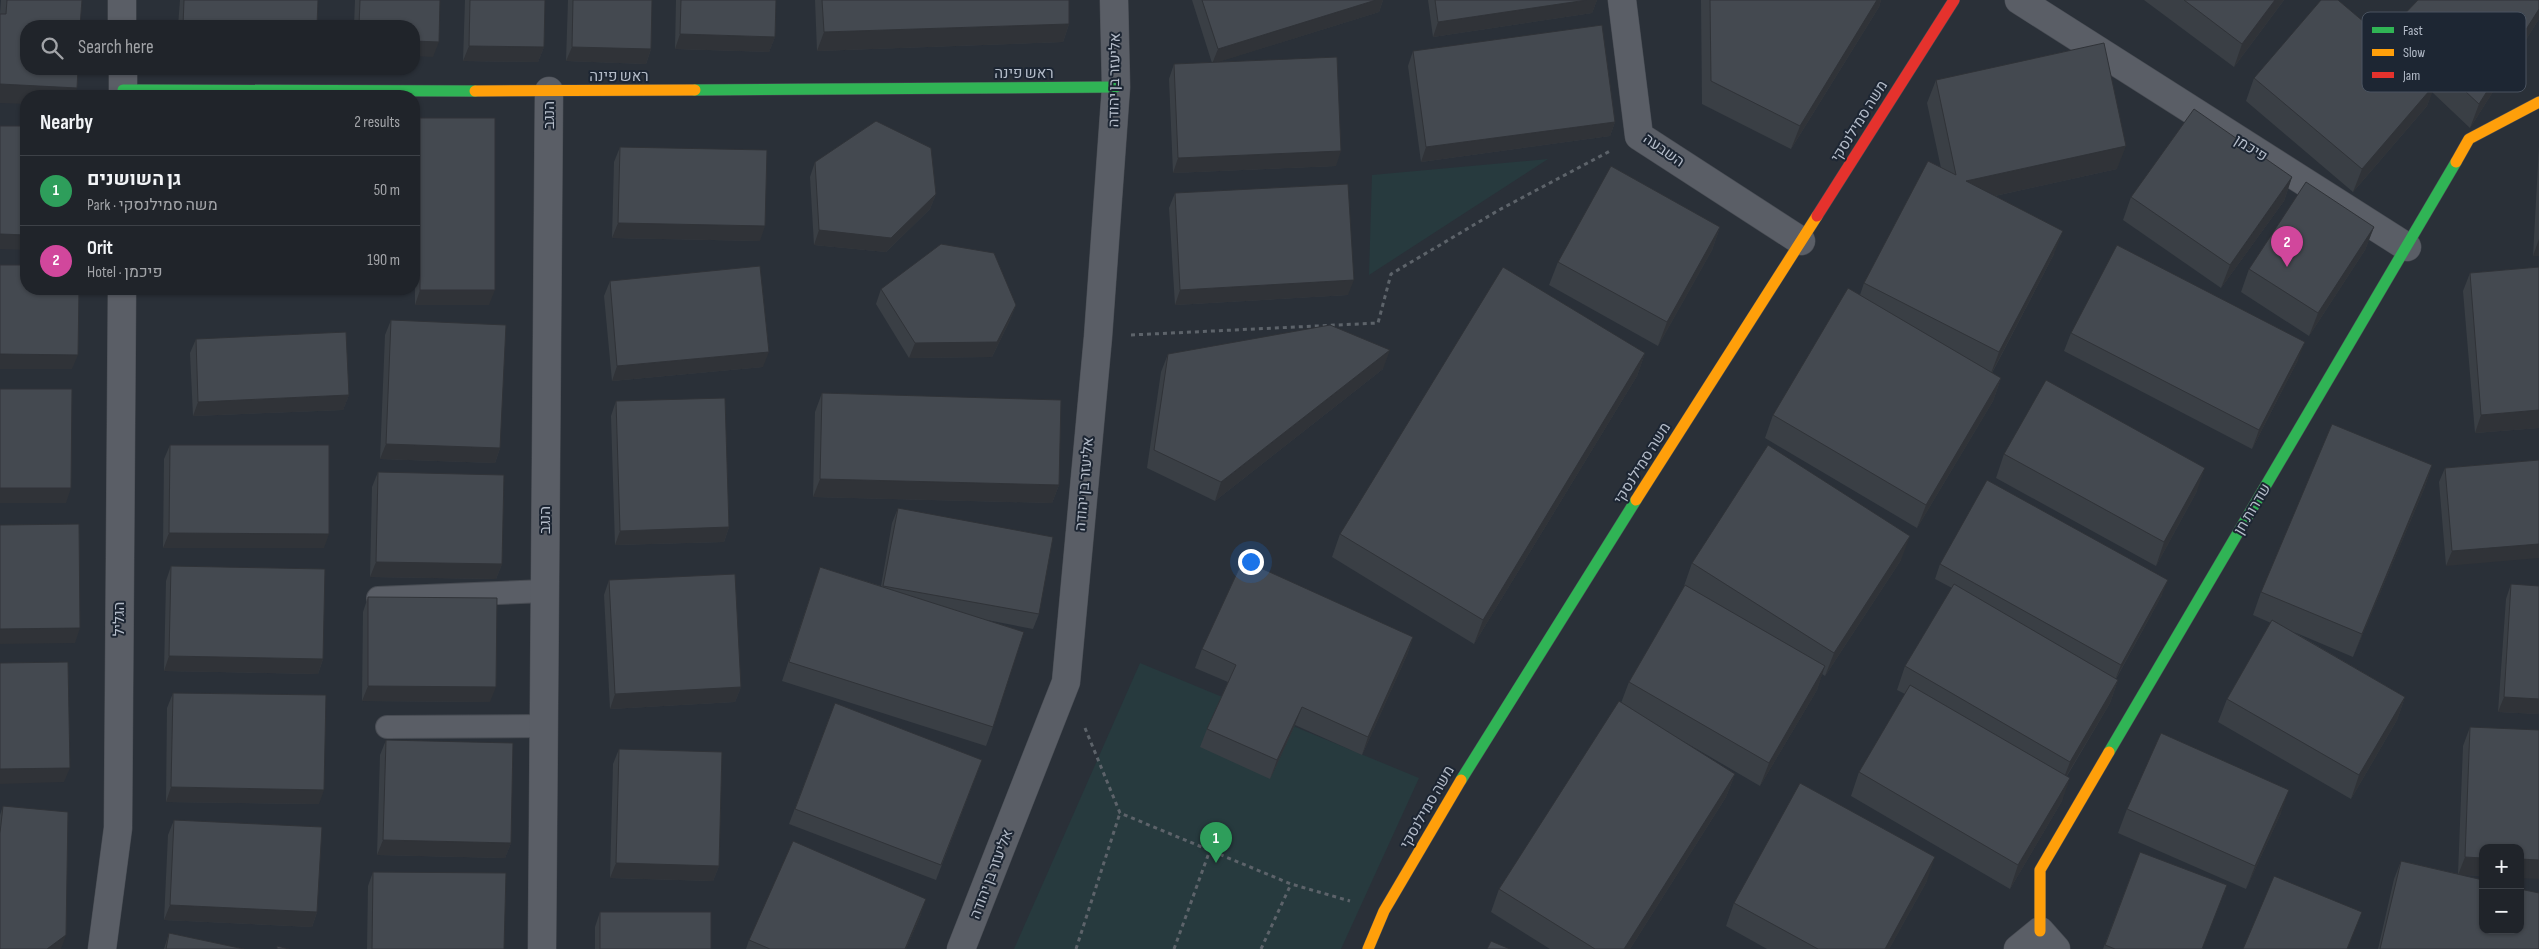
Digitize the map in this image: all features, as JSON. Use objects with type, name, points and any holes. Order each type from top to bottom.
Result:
[{"type":"street","points":[[122,0],[122,20]]},
{"type":"street","name":"אליעזר בן יהודה","points":[[961,949],[1066,682],[1098,337],[1116,88],[1114,0]]},
{"type":"street","name":"השבעה","points":[[1622,0],[1639,136],[1801,241]]},
{"type":"street","name":"משה סמילנסקי","points":[[1368,949],[1384,911],[1481,745],[1954,0]]},
{"type":"street","name":"פיכמן","points":[[2019,0],[2407,247]]},
{"type":"street","name":"ראש פינה","points":[[123,85],[549,91],[1116,88]]},
{"type":"street","name":"הנגב","points":[[542,949],[549,91]]},
{"type":"street","name":"שדרות חן","points":[[2018,949],[2048,940],[2040,870],[2407,247],[2468,139],[2539,102]]},
{"type":"street","name":"הגליל","points":[[102,949],[118,828],[122,295]]},
{"type":"lane","points":[[378,598],[545,591]]},
{"type":"lane","points":[[387,727],[544,726]]},
{"type":"path","points":[[1098,337],[1378,323],[1391,274],[1500,210],[1639,136]]},
{"type":"path","points":[[1066,682],[1120,814],[1076,949]]},
{"type":"path","points":[[1120,814],[1291,884],[1384,911]]},
{"type":"path","points":[[1174,949],[1210,850]]},
{"type":"path","points":[[1261,949],[1291,884]]},
{"type":"green space","points":[[1548,159],[1369,275],[1372,175]]},
{"type":"green space","points":[[1140,663],[1419,778],[1341,949],[1014,949]]},
{"type":"building","points":[[7,0],[82,0],[80,20],[20,20],[20,75],[78,75],[77,88],[0,84],[0,14],[6,14]]},
{"type":"building","points":[[184,0],[318,0],[317,20],[183,20]]},
{"type":"building","points":[[360,0],[440,0],[439,42],[420,41],[420,20],[359,20]]},
{"type":"building","points":[[470,0],[545,0],[544,47],[469,46]]},
{"type":"building","points":[[573,0],[652,0],[651,49],[572,47]]},
{"type":"building","points":[[681,0],[776,0],[775,37],[680,34]]},
{"type":"building","points":[[822,0],[1069,0],[1069,24],[824,32]]},
{"type":"building","points":[[1202,0],[1376,0],[1218,49]]},
{"type":"building","points":[[1435,0],[1587,0],[1438,22]]},
{"type":"building","points":[[1710,0],[1877,0],[1800,126],[1711,81]]},
{"type":"building","points":[[2184,0],[2275,0],[2242,44]]},
{"type":"building","points":[[2321,0],[2338,0],[2362,20],[2362,92],[2428,92],[2362,169],[2254,78]]},
{"type":"building","points":[[2418,0],[2539,0],[2539,9],[2526,30],[2526,12],[2406,12]]},
{"type":"building","points":[[1602,25],[1615,122],[1426,147],[1413,51]]},
{"type":"building","points":[[2104,43],[2126,146],[1966,181],[2063,231],[1999,352],[1864,283],[1928,161],[1956,175],[1936,80]]},
{"type":"building","points":[[1337,57],[1341,151],[1178,158],[1174,64]]},
{"type":"building","points":[[2466,92],[2487,92],[2479,104]]},
{"type":"building","points":[[2194,109],[2292,177],[2230,265],[2131,197]]},
{"type":"building","points":[[420,118],[495,118],[495,290],[420,290]]},
{"type":"building","points":[[876,121],[931,148],[936,194],[891,238],[819,230],[815,162]]},
{"type":"building","points":[[0,126],[20,126],[20,235],[0,234]]},
{"type":"building","points":[[620,147],[767,150],[765,226],[618,223]]},
{"type":"building","points":[[1611,166],[1720,227],[1667,322],[1558,262]]},
{"type":"building","points":[[2306,182],[2374,227],[2318,313],[2249,269]]},
{"type":"building","points":[[1348,184],[1354,280],[1180,290],[1175,193]]},
{"type":"building","points":[[941,244],[994,253],[1016,305],[997,342],[915,343],[881,289]]},
{"type":"building","points":[[2117,245],[2305,342],[2259,430],[2071,333]]},
{"type":"building","points":[[0,265],[20,265],[20,295],[79,295],[78,355],[0,354]]},
{"type":"building","points":[[760,266],[769,352],[617,366],[610,281]]},
{"type":"building","points":[[1503,267],[1645,353],[1483,620],[1340,534]]},
{"type":"building","points":[[2539,267],[2539,410],[2481,415],[2470,273]]},
{"type":"building","points":[[1848,288],[2001,378],[1926,505],[1773,415]]},
{"type":"building","points":[[391,320],[506,325],[500,448],[386,444]]},
{"type":"building","points":[[1330,325],[1390,350],[1221,482],[1154,450],[1168,354]]},
{"type":"building","points":[[346,332],[349,395],[198,402],[196,339]]},
{"type":"building","points":[[2046,380],[2205,468],[2164,542],[2004,454]]},
{"type":"building","points":[[0,389],[72,389],[71,488],[0,488]]},
{"type":"building","points":[[822,393],[1061,400],[1059,485],[820,479]]},
{"type":"building","points":[[725,398],[729,527],[620,531],[616,401]]},
{"type":"building","points":[[2332,424],[2432,465],[2362,634],[2261,592]]},
{"type":"building","points":[[170,445],[329,445],[329,534],[169,533]]},
{"type":"building","points":[[1768,445],[1910,536],[1834,653],[1692,563]]},
{"type":"building","points":[[2539,460],[2539,544],[2452,551],[2445,468]]},
{"type":"building","points":[[378,472],[504,475],[502,564],[376,562]]},
{"type":"building","points":[[1987,480],[2168,580],[2121,665],[1940,564]]},
{"type":"building","points":[[898,508],[1053,537],[1039,614],[883,586]]},
{"type":"building","points":[[79,524],[80,628],[0,629],[0,525]]},
{"type":"building","points":[[1243,560],[1413,637],[1368,737],[1302,707],[1277,760],[1207,729],[1236,665],[1202,649]]},
{"type":"building","points":[[171,566],[325,569],[323,659],[169,656]]},
{"type":"building","points":[[820,567],[1024,632],[993,727],[789,662]]},
{"type":"building","points":[[735,574],[741,687],[615,694],[609,580]]},
{"type":"building","points":[[1954,584],[2118,680],[2070,762],[1905,666]]},
{"type":"building","points":[[2511,584],[2539,586],[2539,699],[2504,697]]},
{"type":"building","points":[[1685,585],[1825,666],[1769,763],[1629,682]]},
{"type":"building","points":[[368,597],[497,598],[496,687],[368,686]]},
{"type":"building","points":[[2272,620],[2405,697],[2359,775],[2227,699]]},
{"type":"building","points":[[68,662],[70,768],[0,769],[0,663]]},
{"type":"building","points":[[1910,685],[2070,778],[2018,865],[1859,772]]},
{"type":"building","points":[[173,693],[326,695],[324,790],[171,787]]},
{"type":"building","points":[[1619,701],[1735,774],[1624,949],[1595,949],[1499,889]]},
{"type":"building","points":[[835,703],[982,760],[941,865],[795,809]]},
{"type":"building","points":[[2470,727],[2539,730],[2539,860],[2524,859],[2524,844],[2479,844],[2479,858],[2465,857]]},
{"type":"building","points":[[2161,733],[2289,790],[2255,866],[2127,809]]},
{"type":"building","points":[[386,740],[513,743],[511,843],[383,840]]},
{"type":"building","points":[[619,749],[722,752],[719,866],[616,863]]},
{"type":"building","points":[[1800,783],[1935,857],[1885,949],[1818,949],[1734,903]]},
{"type":"building","points":[[3,806],[68,812],[66,935],[47,949],[0,949],[0,833]]},
{"type":"building","points":[[174,820],[322,827],[317,912],[170,905]]},
{"type":"building","points":[[793,841],[926,899],[905,949],[770,949],[749,940]]},
{"type":"building","points":[[2140,852],[2227,885],[2202,949],[2115,949],[2105,945]]},
{"type":"building","points":[[2401,861],[2479,879],[2479,934],[2524,934],[2524,890],[2539,893],[2539,949],[2380,949]]},
{"type":"building","points":[[373,872],[506,873],[504,949],[372,949]]},
{"type":"building","points":[[2274,876],[2362,912],[2347,949],[2243,949]]},
{"type":"building","points":[[600,912],[711,912],[711,949],[600,949]]},
{"type":"building","points":[[169,933],[244,949],[166,949]]},
{"type":"building","points":[[1491,941],[1510,949],[1487,949]]},
{"type":"building","points":[[277,946],[289,949],[277,949]]},
{"type":"traffic: fast","points":[[695,90],[1116,87]]},
{"type":"traffic: fast","points":[[420,91],[475,91]]},
{"type":"traffic: fast","points":[[2109,752],[2456,162]]},
{"type":"traffic: fast","points":[[1461,780],[1636,500]]},
{"type":"traffic: slow","points":[[475,91],[695,90]]},
{"type":"traffic: slow","points":[[2456,162],[2469,139],[2539,102]]},
{"type":"traffic: slow","points":[[1636,500],[1817,216]]},
{"type":"traffic: slow","points":[[2040,931],[2040,870],[2109,752]]},
{"type":"traffic: slow","points":[[1368,949],[1384,911],[1461,780]]},
{"type":"traffic: jam","points":[[1817,216],[1954,0]]},
{"type":"place","name":"Orit","points":[[2287,267]]},
{"type":"place","name":"גן השושנים","points":[[1216,863]]}]
